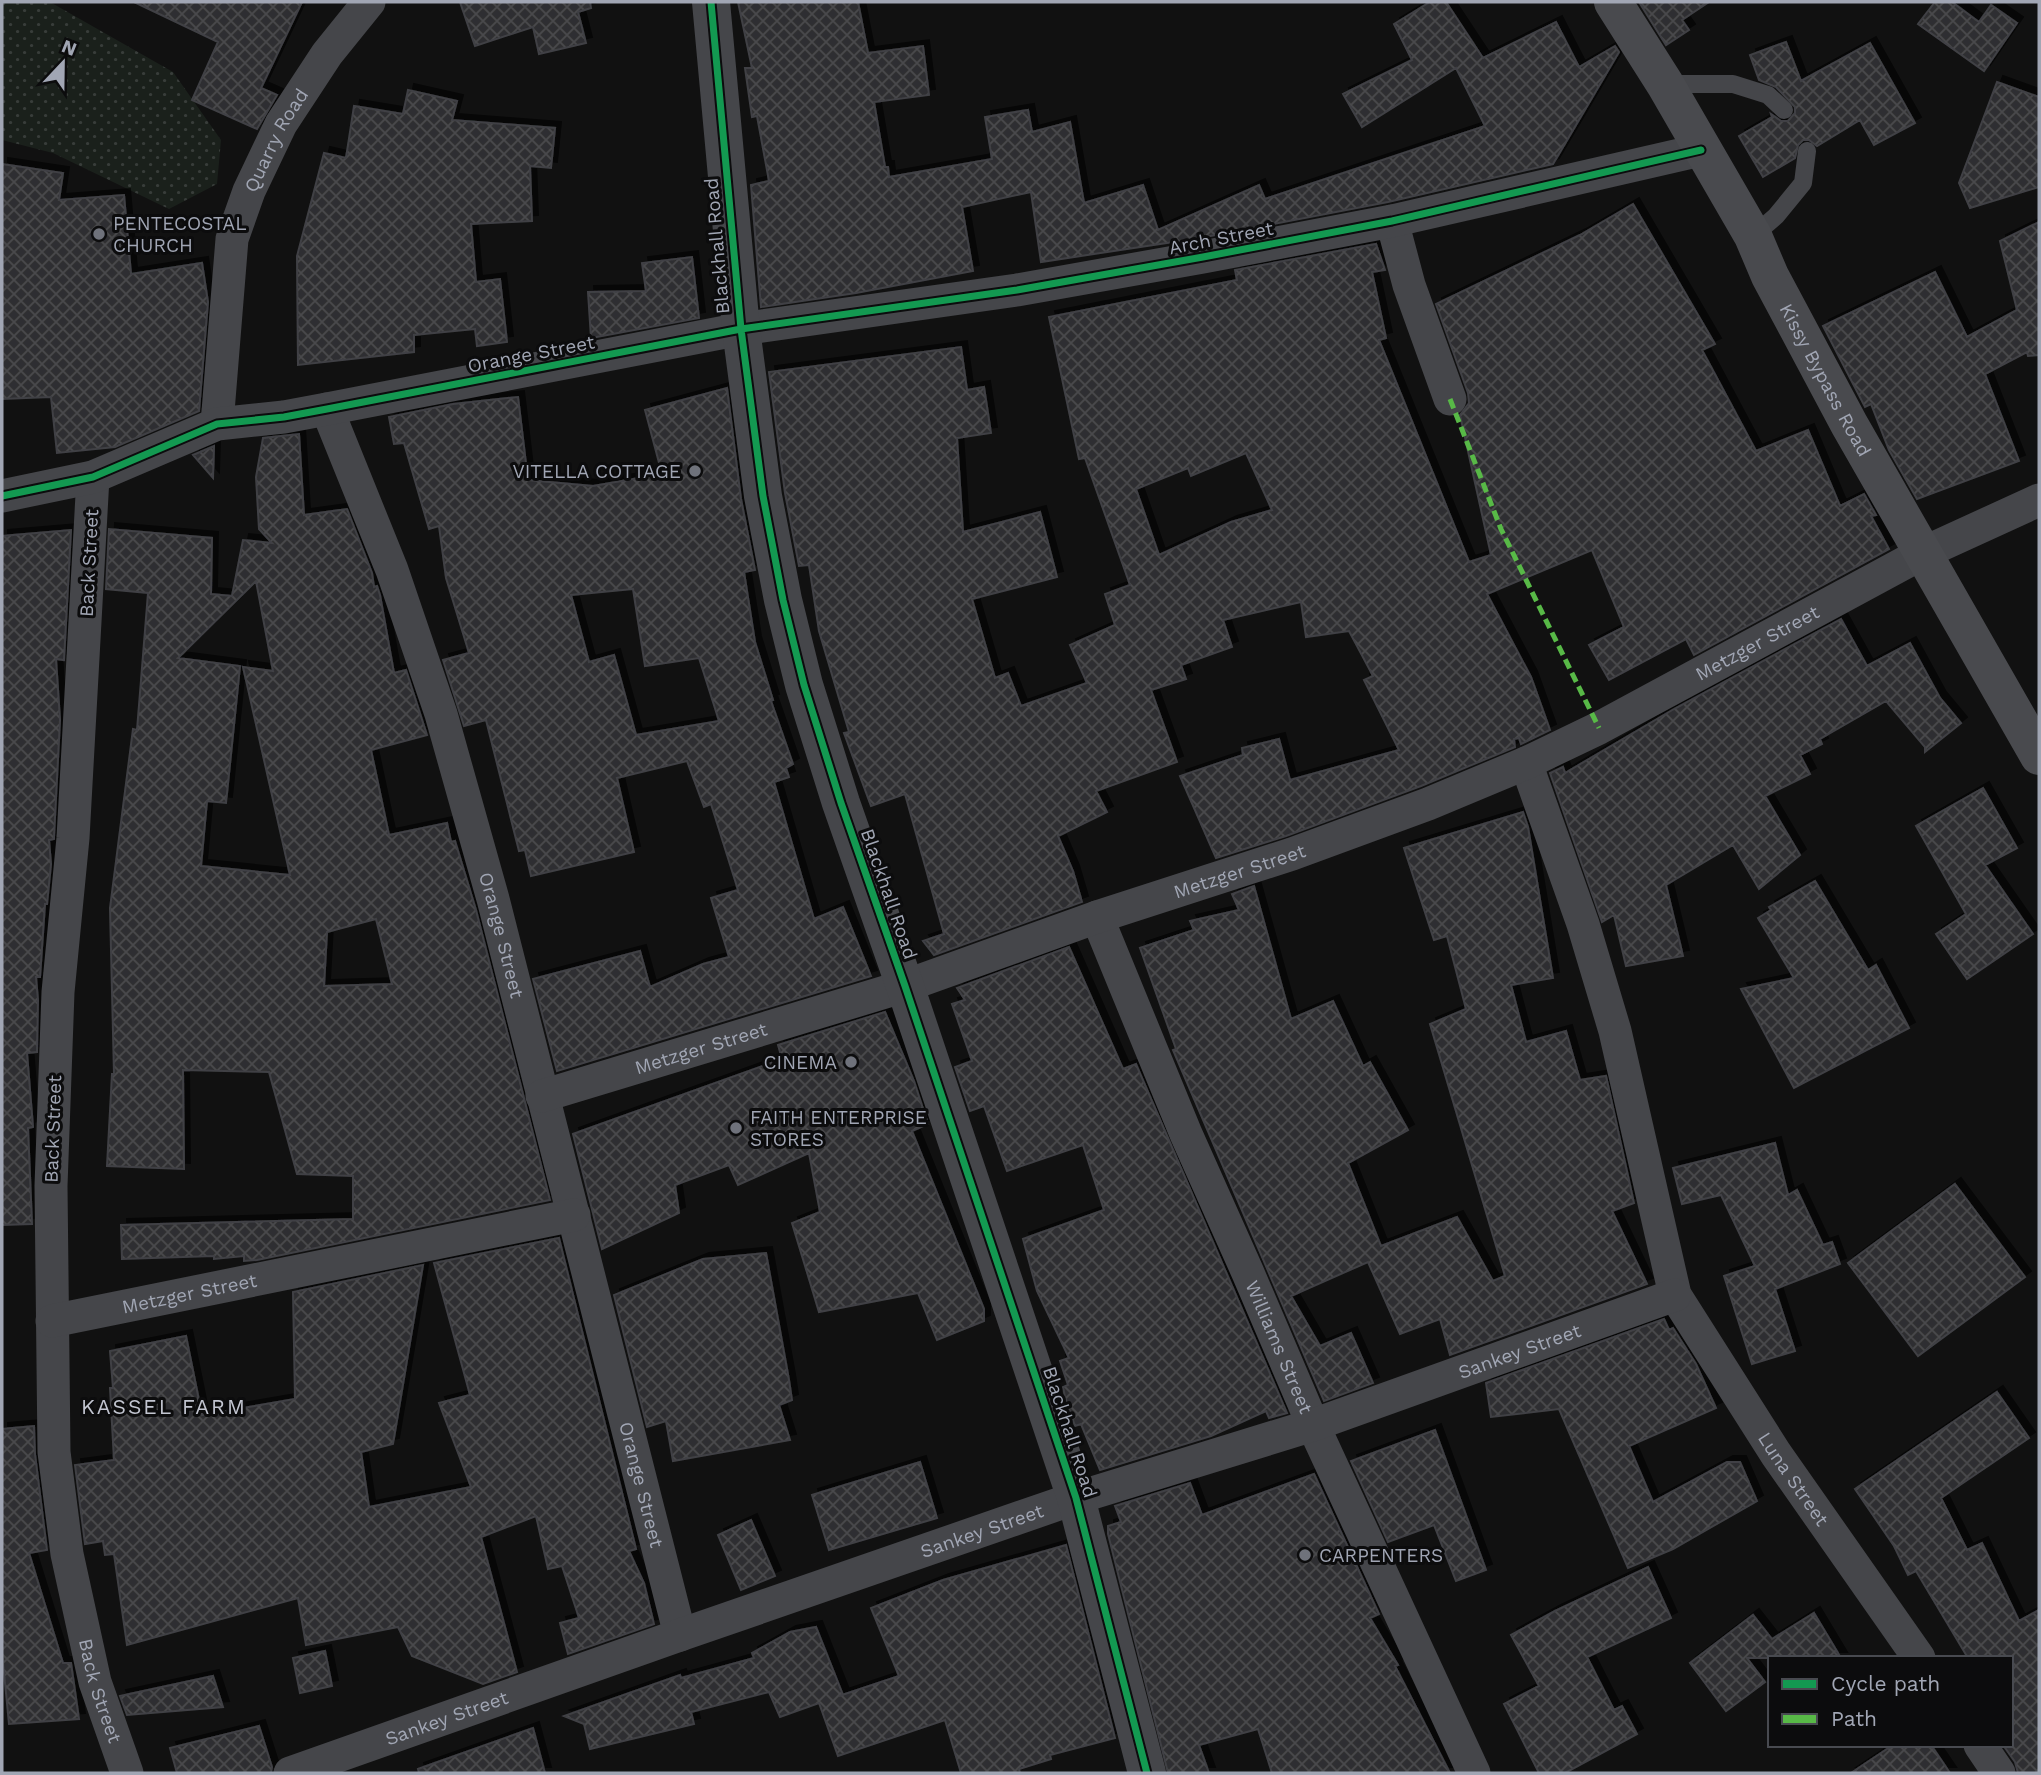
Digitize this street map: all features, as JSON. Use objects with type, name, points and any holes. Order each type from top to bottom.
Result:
[{"type":"main road","name":"Kissy Bypass Road","points":[[1613,2],[1665,84],[1753,236],[1770,276],[1913,558],[2039,756]]},
{"type":"street","name":"Quarry Road","points":[[217,424],[232,239],[249,191],[281,124],[327,54],[369,2]]},
{"type":"street","name":"Blackhall Road","points":[[711,2],[741,329],[763,496],[783,600],[801,673],[841,803],[1076,1498],[1147,1773]]},
{"type":"street","name":"Arch Street","points":[[741,329],[1017,290],[1392,221],[1702,150]]},
{"type":"street","points":[[1392,221],[1409,285],[1450,399]]},
{"type":"street","name":"Orange Street","points":[[680,1634],[494,899],[441,714],[392,570],[327,410],[741,329]]},
{"type":"street","points":[[2,496],[93,477],[217,424],[327,410]]},
{"type":"street","name":"Back Street","points":[[93,477],[73,838],[58,992],[51,1186],[54,1452],[67,1554],[95,1682],[127,1773]]},
{"type":"street","name":"Metzger Street","points":[[542,1096],[905,986],[1097,917],[1292,854],[1428,804],[1526,763],[1599,728],[1913,558],[2039,500]]},
{"type":"street","name":"Luna Street","points":[[1526,763],[1583,924],[1615,1031],[1675,1295],[1776,1454],[1918,1656]]},
{"type":"street","name":"Williams Street","points":[[1097,917],[1186,1135],[1313,1426],[1474,1773]]},
{"type":"street","name":"Metzger Street","points":[[52,1321],[574,1215]]},
{"type":"street","name":"Sankey Street","points":[[290,1773],[680,1634],[1076,1498],[1313,1426],[1675,1295]]},
{"type":"street","points":[[1981,1747],[1999,1773]]},
{"type":"lane","points":[[1665,84],[1733,84],[1768,95],[1784,110]]},
{"type":"lane","points":[[1753,236],[1776,216],[1803,183],[1807,151]]},
{"type":"shaded area","points":[[2,2],[50,2],[173,72],[221,140],[217,184],[169,209],[53,153],[2,140]]},
{"type":"building","points":[[134,2],[302,2],[261,88],[277,95],[257,129],[192,100],[218,42]]},
{"type":"building","points":[[460,2],[590,2],[591,8],[578,12],[586,43],[539,54],[533,27],[475,46]]},
{"type":"building","points":[[738,2],[858,2],[868,53],[923,46],[929,95],[874,102],[889,177],[992,159],[985,117],[1028,110],[1032,132],[1070,122],[1084,203],[1143,185],[1158,230],[1259,185],[1265,199],[1485,126],[1456,68],[1362,127],[1343,94],[1412,60],[1394,24],[1430,2],[1446,2],[1483,58],[1556,22],[1579,67],[1615,46],[1619,52],[1553,164],[1388,202],[1200,238],[1041,262],[1031,192],[962,207],[973,271],[856,293],[761,307],[751,185],[769,181],[757,116],[752,117],[745,68],[752,68]]},
{"type":"building","points":[[1639,2],[1709,2],[1682,20],[1689,30],[1666,45]]},
{"type":"building","points":[[1935,2],[1952,2],[1979,22],[1991,5],[2017,23],[1984,71],[1918,24]]},
{"type":"building","points":[[1786,42],[1801,81],[1870,43],[1915,123],[1874,145],[1860,120],[1817,146],[1809,140],[1803,140],[1798,145],[1795,158],[1763,177],[1739,136],[1772,117],[1771,114],[1781,121],[1788,121],[1795,113],[1795,107],[1776,87],[1759,80],[1750,55]]},
{"type":"building","points":[[1997,82],[2039,97],[2039,187],[1970,208],[1959,183]]},
{"type":"building","points":[[408,90],[457,101],[452,120],[555,128],[551,168],[530,166],[532,221],[471,224],[476,282],[500,279],[507,342],[477,346],[475,329],[414,335],[414,352],[298,365],[297,256],[324,153],[346,158],[354,106],[403,114]]},
{"type":"building","points":[[2,164],[63,173],[59,200],[124,195],[131,274],[202,263],[208,302],[199,411],[115,447],[57,453],[51,397],[2,399]]},
{"type":"building","points":[[1633,204],[1715,344],[1702,350],[1756,451],[1808,430],[1840,506],[1864,494],[1876,515],[1871,516],[1889,549],[1694,655],[1686,639],[1609,680],[1589,645],[1624,627],[1592,550],[1487,594],[1531,677],[1550,730],[1521,744],[1519,738],[1514,739],[1515,747],[1421,786],[1286,836],[1216,858],[1180,776],[1243,755],[1242,748],[1279,739],[1290,780],[1399,750],[1364,680],[1373,676],[1349,631],[1306,637],[1301,602],[1223,620],[1232,647],[1181,665],[1186,679],[1151,690],[1177,762],[1096,791],[1107,812],[1058,836],[1073,871],[1082,902],[934,955],[923,941],[944,934],[905,794],[871,806],[844,733],[849,732],[819,631],[809,565],[799,566],[785,493],[769,372],[961,347],[967,390],[984,387],[991,433],[957,438],[963,532],[1040,512],[1057,577],[972,599],[995,678],[1008,673],[1021,706],[1087,683],[1070,645],[1115,625],[1105,594],[1130,585],[1085,458],[1079,459],[1049,317],[1237,280],[1235,270],[1376,244],[1385,270],[1372,272],[1386,338],[1379,340],[1469,562],[1491,555],[1460,415],[1469,403],[1468,393],[1436,304],[1580,235]],"holes":[[[1246,453],[1272,510],[1231,522],[1159,555],[1136,489],[1188,468],[1191,476]]]},
{"type":"building","points":[[2039,222],[2039,355],[2028,356],[2027,352],[1985,374],[2019,461],[1917,499],[1889,450],[1871,404],[1865,407],[1823,326],[1935,272],[1967,337],[2017,310],[2000,241]]},
{"type":"building","points":[[692,257],[699,318],[591,338],[588,292],[646,291],[642,263]]},
{"type":"building","points":[[727,388],[741,499],[755,570],[744,572],[755,642],[773,700],[771,701],[793,764],[786,768],[789,777],[774,782],[814,919],[843,907],[871,976],[557,1071],[533,979],[640,951],[650,987],[703,964],[729,957],[711,898],[738,890],[711,804],[704,807],[687,761],[617,778],[634,852],[531,876],[525,850],[519,851],[486,720],[464,726],[443,660],[469,653],[446,578],[439,526],[429,529],[404,443],[394,444],[389,417],[453,404],[518,397],[528,480],[593,486],[662,474],[645,410]],"holes":[[[633,589],[645,666],[699,658],[719,721],[636,735],[614,655],[589,662],[571,595]]]},
{"type":"building","points":[[299,434],[304,515],[347,509],[372,573],[374,587],[377,586],[394,673],[406,670],[427,735],[371,750],[389,835],[447,823],[451,842],[455,841],[476,910],[550,1200],[257,1260],[244,1261],[244,1256],[214,1259],[214,1256],[122,1259],[121,1225],[353,1219],[353,1176],[297,1174],[269,1072],[183,1070],[184,1169],[107,1166],[114,1074],[110,908],[133,729],[137,730],[148,593],[106,589],[109,529],[212,538],[211,594],[232,596],[243,540],[272,543],[259,529],[256,477],[263,438]],"holes":[[[256,581],[273,671],[243,667],[290,875],[201,866],[207,801],[226,803],[240,666],[178,658]],[[376,919],[392,984],[324,986],[327,932]]]},
{"type":"building","points":[[214,446],[213,478],[193,455]]},
{"type":"building","points":[[71,530],[64,660],[56,659],[60,720],[54,839],[49,840],[51,864],[40,977],[36,977],[37,1052],[27,1053],[33,1127],[28,1128],[32,1224],[2,1225],[2,536]]},
{"type":"building","points":[[1841,619],[1867,666],[1910,643],[1940,698],[1961,723],[1925,752],[1925,747],[1886,701],[1820,739],[1822,744],[1800,755],[1810,774],[1765,796],[1800,855],[1759,889],[1733,845],[1666,885],[1683,956],[1626,966],[1614,915],[1602,922],[1550,773],[1563,767],[1565,773],[1674,709]]},
{"type":"building","points":[[1983,788],[2017,848],[1985,865],[2033,934],[1967,979],[1936,934],[1966,914],[1916,826]]},
{"type":"building","points":[[1523,812],[1528,827],[1553,978],[1511,985],[1526,1042],[1566,1031],[1580,1080],[1606,1076],[1634,1203],[1612,1211],[1647,1284],[1450,1355],[1440,1319],[1400,1334],[1368,1262],[1291,1296],[1320,1346],[1351,1333],[1373,1383],[1324,1401],[1173,1050],[1176,1049],[1140,948],[1194,930],[1190,921],[1239,910],[1232,894],[1254,886],[1291,1019],[1333,1001],[1363,1066],[1370,1062],[1408,1130],[1348,1163],[1381,1246],[1457,1217],[1493,1281],[1505,1276],[1430,1024],[1466,1009],[1447,936],[1434,940],[1404,848]]},
{"type":"building","points":[[1815,881],[1868,970],[1876,965],[1909,1028],[1794,1088],[1741,989],[1794,978],[1758,918],[1771,910],[1769,907]]},
{"type":"building","points":[[1069,947],[1123,1069],[1136,1064],[1287,1413],[1269,1418],[1266,1411],[1211,1436],[1100,1470],[1081,1424],[1075,1426],[1065,1397],[1063,1387],[1068,1385],[1060,1361],[1069,1358],[1037,1291],[1023,1239],[1104,1210],[1083,1145],[1007,1171],[984,1106],[970,1111],[955,1067],[972,1061],[952,1004],[965,1000],[957,988]]},
{"type":"building","points":[[885,1012],[914,1081],[928,1124],[912,1131],[984,1309],[984,1321],[937,1340],[918,1293],[819,1312],[792,1223],[820,1212],[809,1153],[738,1185],[729,1165],[675,1185],[679,1213],[602,1249],[573,1134],[782,1059],[778,1045]]},
{"type":"building","points":[[1775,1143],[1788,1195],[1797,1190],[1823,1245],[1832,1242],[1840,1264],[1775,1289],[1795,1351],[1752,1364],[1724,1276],[1755,1266],[1721,1195],[1682,1204],[1673,1168]]},
{"type":"building","points":[[1955,1184],[2025,1277],[1918,1356],[1848,1263]]},
{"type":"building","points":[[559,1238],[636,1549],[629,1551],[644,1583],[654,1624],[568,1654],[560,1623],[579,1618],[562,1566],[548,1569],[536,1516],[481,1537],[517,1672],[483,1684],[412,1656],[398,1627],[306,1645],[298,1598],[127,1645],[114,1554],[105,1555],[103,1541],[85,1544],[75,1465],[114,1460],[110,1351],[186,1336],[202,1415],[295,1399],[293,1292],[423,1265],[393,1444],[361,1452],[369,1507],[471,1487],[439,1403],[470,1395],[434,1263]]},
{"type":"building","points":[[766,1253],[792,1400],[779,1405],[790,1440],[673,1461],[666,1421],[647,1427],[614,1295],[703,1259]]},
{"type":"building","points":[[1664,1319],[1669,1330],[1673,1328],[1696,1364],[1716,1408],[1629,1446],[1653,1502],[1727,1462],[1740,1462],[1757,1501],[1673,1549],[1628,1568],[1559,1409],[1491,1417],[1486,1383]]},
{"type":"building","points":[[1997,1392],[2029,1438],[1941,1498],[1967,1550],[1982,1543],[2019,1621],[2039,1610],[2039,1773],[2018,1773],[2015,1762],[2004,1747],[2013,1747],[2013,1656],[1967,1656],[1916,1571],[1908,1575],[1894,1546],[1855,1489]]},
{"type":"building","points":[[34,1426],[47,1550],[29,1553],[63,1663],[71,1663],[79,1719],[9,1724],[2,1652],[2,1429]]},
{"type":"building","points":[[1435,1430],[1486,1570],[1456,1581],[1434,1525],[1388,1542],[1351,1461]]},
{"type":"building","points":[[920,1462],[937,1518],[829,1550],[812,1495]]},
{"type":"building","points":[[1314,1474],[1379,1614],[1370,1618],[1398,1665],[1395,1666],[1450,1773],[1272,1773],[1258,1729],[1199,1745],[1209,1773],[1168,1773],[1108,1534],[1108,1526],[1121,1522],[1115,1506],[1190,1483],[1202,1515]]},
{"type":"building","points":[[751,1520],[775,1576],[741,1590],[718,1535]]},
{"type":"building","points":[[1066,1545],[1115,1738],[1050,1755],[1051,1759],[1019,1769],[1020,1773],[961,1773],[945,1720],[838,1756],[819,1703],[780,1717],[769,1692],[691,1712],[694,1724],[590,1749],[584,1724],[564,1716],[680,1675],[681,1678],[754,1658],[752,1653],[790,1632],[816,1627],[843,1695],[899,1676],[871,1608],[943,1580]]},
{"type":"building","points":[[1648,1567],[1671,1618],[1587,1657],[1614,1710],[1622,1706],[1637,1734],[1565,1773],[1539,1773],[1504,1704],[1539,1686],[1511,1635]]},
{"type":"building","points":[[1814,1613],[1840,1656],[1747,1658],[1765,1682],[1726,1711],[1690,1663],[1753,1615],[1772,1639]]},
{"type":"building","points":[[325,1651],[332,1686],[300,1693],[293,1658]]},
{"type":"building","points":[[213,1676],[223,1707],[127,1715],[120,1696]]},
{"type":"building","points":[[259,1726],[272,1767],[271,1773],[177,1773],[170,1748]]},
{"type":"building","points":[[533,1728],[545,1773],[419,1773],[418,1769]]},
{"type":"building","points":[[1890,1747],[1932,1747],[1950,1773],[1851,1773]]},
{"type":"marked path","points":[[1450,399],[1501,529],[1599,728]]},
{"type":"cycle path","points":[[711,2],[741,329],[763,496],[783,600],[804,685],[841,803],[1076,1498],[1147,1773]]},
{"type":"cycle path","points":[[2,496],[93,477],[217,424],[284,417],[741,329],[1017,290],[1203,257],[1392,221],[1701,150]]},
{"type":"place","name":"PENTECOSTAL CHURCH","points":[[99,234]]},
{"type":"place","name":"VITELLA COTTAGE","points":[[695,471]]},
{"type":"place","name":"CINEMA","points":[[851,1062]]},
{"type":"place","name":"FAITH ENTERPRISE STORES","points":[[736,1128]]},
{"type":"place","name":"CARPENTERS","points":[[1305,1555]]},
{"type":"district","name":"KASSEL FARM","points":[[164,1406]]}]
